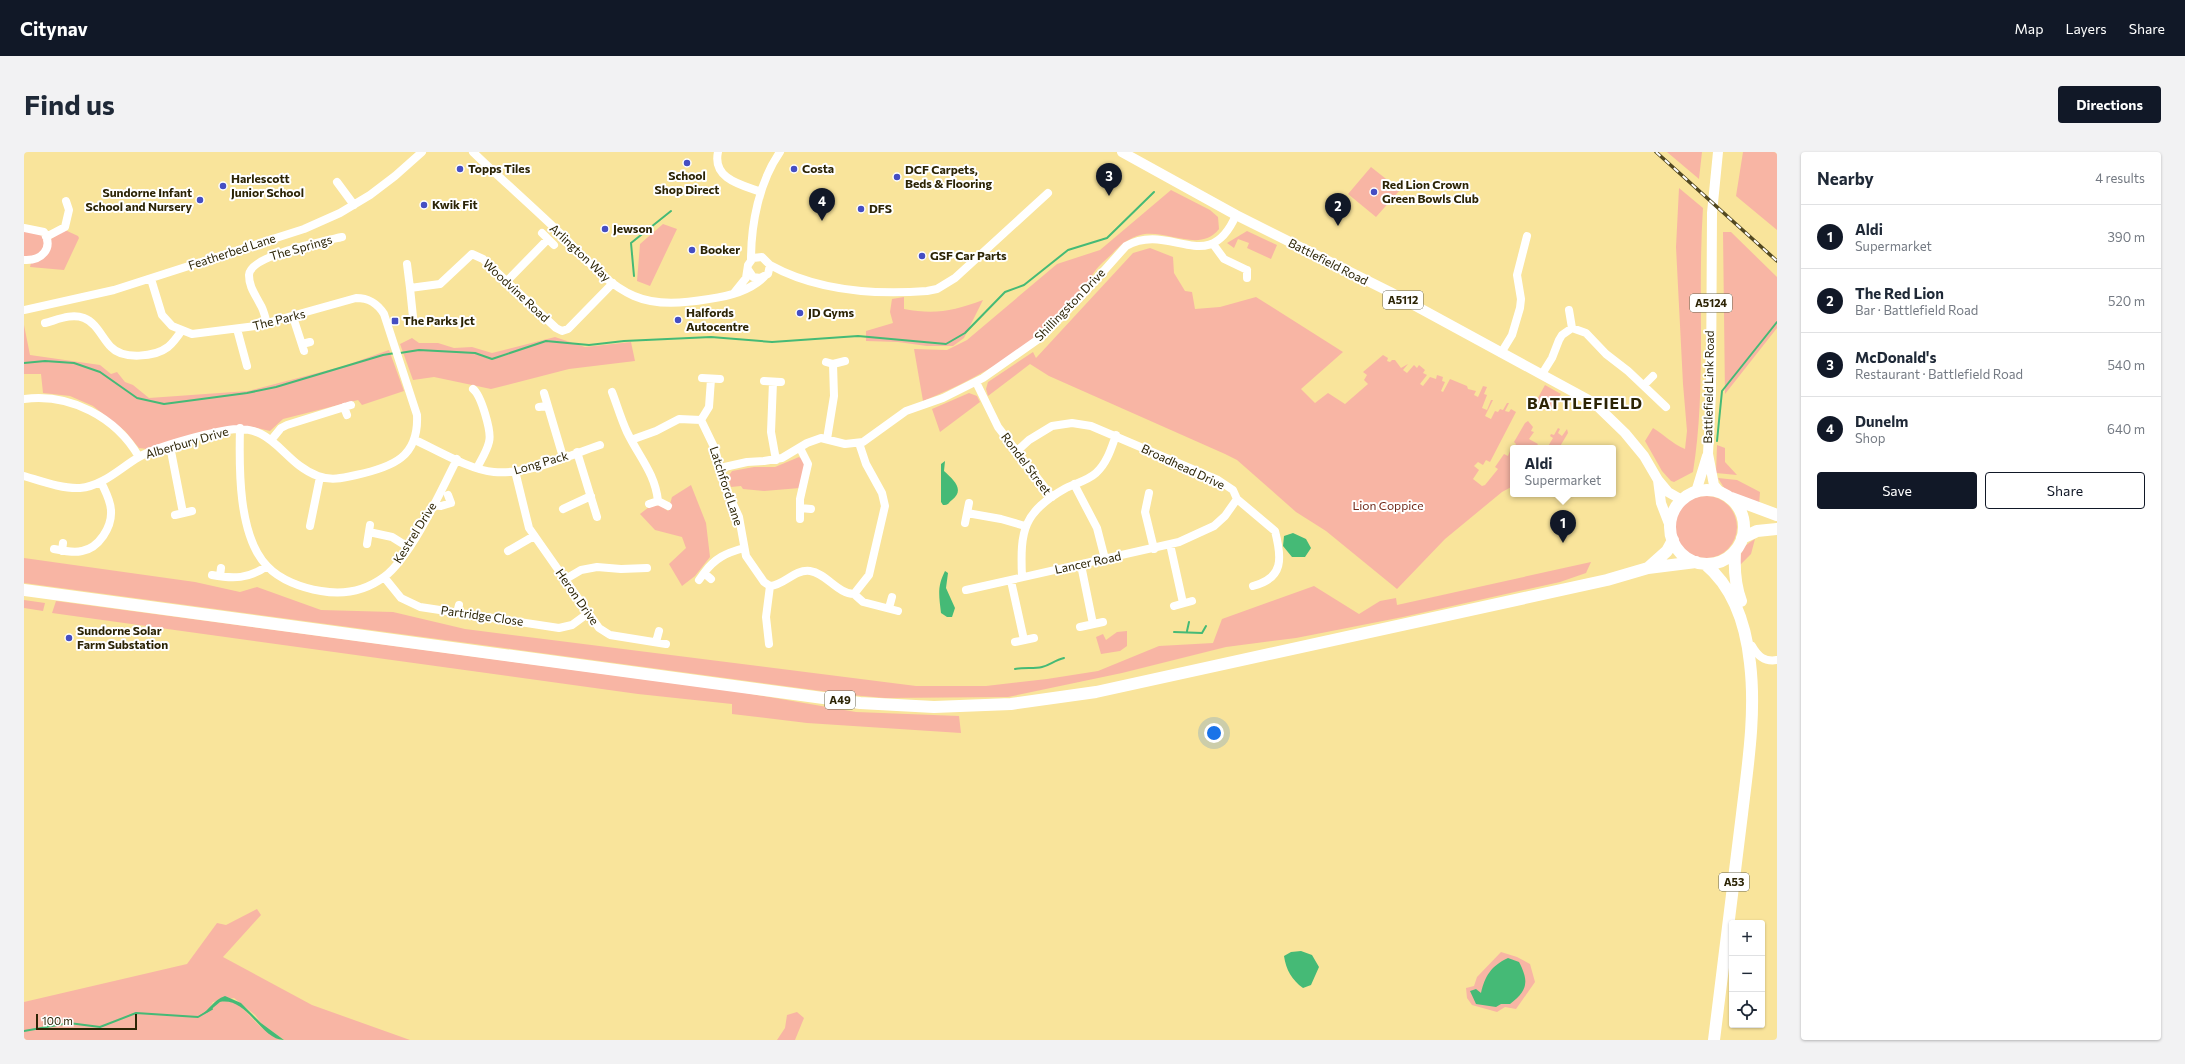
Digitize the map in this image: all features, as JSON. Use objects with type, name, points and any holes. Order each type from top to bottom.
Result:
[{"type":"highway","points":[[1725,495],[1738,506],[1744,527],[1742,538],[1735,551],[1716,563],[1700,563],[1686,557],[1678,550],[1672,535],[1672,518],[1682,500],[1696,492],[1708,490],[1725,495],[1777,515]]},
{"type":"highway","points":[[1742,538],[1757,531],[1777,529]]},
{"type":"highway","name":"A49","points":[[1648,568],[1667,551],[1672,535]]},
{"type":"highway","name":"A53","points":[[1735,551],[1734,565],[1736,588],[1752,646],[1757,693],[1751,723]]},
{"type":"highway","name":"A49","points":[[24,590],[860,703],[934,707],[1011,704],[1096,692],[1592,583],[1648,568],[1700,563]]},
{"type":"highway","name":"A53","points":[[1700,563],[1717,574],[1730,593],[1746,639],[1752,696],[1751,723],[1738,854],[1714,1040]]},
{"type":"main road","name":"Battlefield Road","points":[[1122,152],[1236,215],[1384,290],[1594,403],[1644,456],[1658,480],[1668,492],[1682,500]]},
{"type":"main road","name":"Battlefield Link Road","points":[[1718,152],[1712,220],[1711,393],[1708,454],[1714,485],[1725,495]]},
{"type":"main road","name":"Battlefield Link Road","points":[[1696,492],[1708,454]]},
{"type":"main road","name":"Battlefield Road","points":[[1658,480],[1661,503],[1672,535]]},
{"type":"street","name":"Featherbed Lane","points":[[24,310],[114,290],[304,229],[354,205],[396,176],[422,152]]},
{"type":"street","name":"Arlington Way","points":[[473,152],[596,270],[633,296],[651,301],[686,302],[717,298],[756,286],[766,276]]},
{"type":"street","points":[[718,152],[716,161],[721,173],[729,180],[761,192]]},
{"type":"street","points":[[734,293],[746,278],[749,271],[756,211],[768,174],[780,152]]},
{"type":"street","points":[[337,182],[354,205]]},
{"type":"street","points":[[754,233],[759,252],[762,257],[770,265],[788,275],[823,286],[848,290],[920,292],[937,288],[955,278],[1048,194]]},
{"type":"street","points":[[46,237],[64,227],[70,210],[66,201]]},
{"type":"street","points":[[1236,215],[1228,231],[1213,244],[1224,259],[1249,271]]},
{"type":"street","points":[[24,228],[44,232],[48,243],[44,254],[35,260],[24,260]]},
{"type":"street","name":"The Springs","points":[[267,324],[263,310],[251,286],[249,276],[251,269],[264,259],[336,236]]},
{"type":"street","points":[[1501,353],[1512,335],[1519,313],[1521,299],[1517,275],[1527,236]]},
{"type":"street","name":"Shillingston Drive","points":[[859,443],[869,438],[890,421],[906,411],[943,398],[976,382],[1003,366],[1040,338],[1076,302],[1119,252],[1132,243],[1153,238],[1198,246],[1213,244]]},
{"type":"street","points":[[508,281],[548,239]]},
{"type":"street","name":"Woodvine Road","points":[[410,288],[440,284],[472,254],[483,259],[556,328],[562,331],[568,330],[613,283]]},
{"type":"street","points":[[751,260],[756,257],[762,257]]},
{"type":"street","points":[[407,264],[413,317]]},
{"type":"street","points":[[766,276],[770,265]]},
{"type":"street","points":[[749,271],[757,278],[788,275]]},
{"type":"street","name":"The Parks","points":[[151,279],[162,316],[172,326],[192,334],[267,324],[356,298],[364,298],[379,306],[384,314],[398,360]]},
{"type":"street","points":[[1569,310],[1572,328]]},
{"type":"street","points":[[50,319],[72,316],[85,318],[95,326],[111,347],[118,352],[134,356],[148,354],[167,348],[182,330]]},
{"type":"street","points":[[293,317],[303,348],[310,342]]},
{"type":"street","points":[[1542,374],[1552,358],[1562,334],[1572,328]]},
{"type":"street","points":[[1572,328],[1586,333],[1606,354],[1644,385],[1666,407]]},
{"type":"street","points":[[237,329],[248,357],[247,366]]},
{"type":"street","name":"Alberbury Drive","points":[[24,476],[74,488],[101,482],[139,457],[153,450],[200,436],[240,428],[253,430],[272,439],[298,464],[320,477],[338,479],[391,465],[402,458],[415,440],[418,429],[417,415],[398,360]]},
{"type":"street","points":[[826,438],[834,396],[829,363],[845,361]]},
{"type":"street","points":[[1644,385],[1653,376]]},
{"type":"street","points":[[631,440],[656,431],[679,419],[701,420],[709,407],[715,379],[702,378]]},
{"type":"street","points":[[764,381],[777,382],[771,432],[776,460]]},
{"type":"street","name":"Rondel Street","points":[[976,382],[992,416],[1052,497],[1031,516],[1025,526],[1021,541],[1022,577]]},
{"type":"street","points":[[477,468],[490,437],[478,391]]},
{"type":"street","points":[[544,392],[543,406],[563,457]]},
{"type":"street","points":[[612,392],[631,440],[640,458],[652,474],[658,501]]},
{"type":"street","points":[[24,399],[53,398],[71,402],[91,411],[130,442],[139,457]]},
{"type":"street","points":[[272,439],[281,428],[287,424],[348,406],[347,416]]},
{"type":"street","name":"Latchford Lane","points":[[701,420],[715,449],[724,484],[739,517],[744,548],[750,563],[764,582],[770,586]]},
{"type":"street","name":"Broadhead Drive","points":[[1017,451],[1041,431],[1062,424],[1081,423],[1116,435],[1190,470],[1218,480],[1233,490],[1237,499],[1271,525],[1276,537],[1279,557],[1274,574],[1268,581],[1253,586]]},
{"type":"street","points":[[221,568],[216,576],[244,577],[257,573],[267,566],[250,534],[246,518],[240,483],[240,428]]},
{"type":"street","points":[[1052,497],[1074,484],[1088,478],[1103,465],[1116,435]]},
{"type":"street","points":[[720,468],[747,462],[776,460],[788,456],[815,439],[826,438],[845,444],[859,443],[866,464],[882,493],[885,506],[869,575],[854,594]]},
{"type":"street","name":"Long Pack","points":[[415,440],[477,468],[493,472],[515,471],[600,444]]},
{"type":"street","points":[[170,446],[179,514],[192,511]]},
{"type":"street","points":[[800,448],[808,464],[802,486],[800,519]]},
{"type":"street","points":[[578,452],[597,517]]},
{"type":"street","name":"Kestrel Drive","points":[[267,566],[300,586],[329,592],[364,589],[384,577],[399,562],[433,505],[457,459]]},
{"type":"street","name":"Heron Drive","points":[[515,471],[526,518],[534,536],[587,614],[599,628],[610,635],[666,644]]},
{"type":"street","points":[[310,526],[309,516],[320,477]]},
{"type":"street","points":[[60,548],[73,553],[84,551],[92,547],[105,534],[111,520],[111,510],[101,482]]},
{"type":"street","points":[[1074,484],[1097,528],[1105,559]]},
{"type":"street","points":[[1148,493],[1145,512],[1154,549]]},
{"type":"street","points":[[563,509],[591,496]]},
{"type":"street","name":"Lancer Road","points":[[1022,577],[1154,549],[1191,538],[1214,526],[1225,516],[1237,499]]},
{"type":"street","points":[[650,504],[658,501],[668,506]]},
{"type":"street","points":[[433,505],[441,506],[451,503]]},
{"type":"street","points":[[965,523],[968,503]]},
{"type":"street","points":[[800,508],[811,509]]},
{"type":"street","points":[[967,513],[1001,519],[1025,526]]},
{"type":"street","points":[[367,544],[370,528],[392,537],[408,547]]},
{"type":"street","points":[[508,551],[515,543],[534,536]]},
{"type":"street","points":[[1170,544],[1188,602],[1174,606]]},
{"type":"street","points":[[711,579],[701,576],[712,561],[719,556],[744,548]]},
{"type":"street","points":[[1081,565],[1093,624]]},
{"type":"street","points":[[564,580],[581,570],[597,567],[621,569],[647,568]]},
{"type":"street","points":[[768,644],[766,618],[770,586],[777,584],[798,572],[808,571],[820,574],[848,593],[854,594],[863,602],[898,611]]},
{"type":"street","name":"Partridge Close","points":[[384,577],[401,598],[420,607],[458,609],[559,628],[572,625],[587,614]]},
{"type":"street","points":[[966,590],[1012,581],[1022,577]]},
{"type":"street","points":[[1012,581],[1024,640]]},
{"type":"street","points":[[889,608],[892,597]]},
{"type":"street","points":[[1080,627],[1103,622]]},
{"type":"street","points":[[656,642],[658,631]]},
{"type":"street","points":[[1015,642],[1034,638]]},
{"type":"street","points":[[1752,646],[1759,657],[1767,660],[1777,660]]},
{"type":"green space","points":[[1667,152],[1702,152],[1699,179]]},
{"type":"green space","points":[[1743,152],[1777,152],[1777,230],[1736,196]]},
{"type":"green space","name":"Red Lion Crown Green Bowls Club","points":[[1371,167],[1400,190],[1376,217],[1348,194]]},
{"type":"green space","points":[[1679,188],[1703,208],[1701,241],[1701,373],[1700,406],[1693,472],[1674,482],[1671,481],[1662,471],[1645,441],[1653,428],[1685,449],[1687,431],[1676,247]]},
{"type":"green space","points":[[1171,190],[1210,210],[1218,217],[1219,229],[1211,236],[1201,240],[1191,240],[1158,234],[1147,234],[1129,239],[1094,272],[1090,279],[1063,310],[1035,337],[996,365],[982,373],[923,401],[914,349],[947,350],[967,340],[1057,264],[1100,250]]},
{"type":"green space","points":[[663,224],[677,229],[650,286],[637,281],[640,244]]},
{"type":"green space","points":[[24,230],[39,234],[44,240],[44,246],[37,255],[24,256]]},
{"type":"green space","points":[[65,230],[78,236],[79,238],[64,270],[30,267],[31,263],[50,248],[51,239]]},
{"type":"green space","points":[[1247,231],[1277,245],[1271,259],[1247,248],[1249,243],[1238,239],[1234,248],[1227,243]]},
{"type":"green space","points":[[1723,232],[1731,232],[1777,277],[1777,328],[1725,394]]},
{"type":"green space","name":"Lion Coppice","points":[[1150,248],[1173,257],[1174,273],[1185,291],[1192,292],[1195,309],[1220,307],[1256,297],[1343,352],[1301,389],[1315,403],[1328,393],[1345,404],[1368,384],[1364,380],[1367,375],[1363,372],[1383,355],[1388,358],[1387,361],[1390,362],[1395,360],[1401,368],[1408,364],[1403,370],[1407,373],[1414,365],[1417,368],[1419,365],[1425,370],[1423,373],[1427,375],[1420,384],[1423,386],[1430,377],[1436,379],[1437,375],[1443,377],[1442,381],[1445,382],[1441,391],[1443,392],[1450,379],[1467,386],[1468,389],[1476,391],[1474,395],[1478,397],[1483,386],[1487,387],[1484,394],[1487,395],[1482,408],[1487,410],[1491,400],[1493,400],[1485,416],[1491,419],[1495,411],[1498,412],[1500,409],[1503,410],[1507,403],[1509,403],[1505,411],[1509,412],[1511,409],[1516,412],[1490,462],[1486,460],[1483,465],[1478,462],[1474,466],[1479,470],[1473,479],[1482,486],[1485,485],[1498,469],[1495,467],[1504,454],[1508,456],[1510,451],[1510,488],[1502,492],[1445,539],[1397,589],[1326,531],[1296,512],[1237,460],[1225,454],[1049,376],[1030,364],[988,396],[986,389],[988,382],[1033,352],[1036,358],[1133,253]]},
{"type":"green space","points":[[904,297],[904,309],[925,312],[944,311],[983,300],[964,338],[953,346],[927,346],[898,342],[866,341],[866,331],[893,323],[890,312],[892,299]]},
{"type":"green space","points":[[24,325],[30,355],[100,365],[111,374],[117,372],[125,382],[133,385],[149,398],[248,391],[344,366],[389,350],[404,391],[362,405],[358,400],[283,419],[270,431],[248,426],[221,428],[147,449],[139,448],[125,431],[93,406],[70,396],[43,393],[41,374],[24,374]]},
{"type":"green space","points":[[555,337],[585,347],[631,342],[635,361],[569,369],[491,389],[434,377],[413,380],[400,344],[412,338],[419,343],[438,343],[454,348],[472,347],[492,353]]},
{"type":"green space","points":[[1545,385],[1561,394],[1551,408],[1545,405],[1537,409],[1533,407]]},
{"type":"green space","points":[[969,393],[977,396],[980,402],[940,432],[932,409]]},
{"type":"green space","points":[[1528,421],[1533,427],[1531,431],[1534,432],[1529,439],[1538,444],[1537,445],[1516,445],[1514,442],[1525,423]]},
{"type":"green space","points":[[1558,428],[1560,429],[1558,433],[1562,436],[1567,429],[1568,433],[1561,445],[1549,445],[1553,438],[1550,436],[1551,434],[1554,435]]},
{"type":"green space","points":[[1717,445],[1725,448],[1725,462],[1737,475],[1716,473]]},
{"type":"green space","points":[[799,457],[805,462],[800,488],[764,491],[743,489],[741,486],[731,487],[728,477],[732,471],[754,467],[775,467]]},
{"type":"green space","points":[[1718,478],[1737,480],[1760,492],[1759,505],[1726,491]]},
{"type":"green space","points":[[691,485],[706,523],[710,557],[695,576],[682,586],[669,564],[686,548],[682,537],[655,530],[640,514],[649,507],[660,505],[668,511],[672,497]]},
{"type":"green space","points":[[1700,496],[1712,496],[1728,505],[1735,515],[1737,527],[1735,539],[1728,549],[1712,558],[1700,558],[1689,553],[1680,544],[1675,533],[1675,521],[1680,510],[1689,501]]},
{"type":"green space","points":[[1755,539],[1751,554],[1740,565],[1743,549],[1747,544]]},
{"type":"green space","points":[[24,558],[195,582],[240,592],[257,587],[321,610],[393,612],[465,629],[916,686],[986,686],[1047,679],[1098,671],[1159,646],[1213,643],[1222,619],[1314,586],[1359,614],[1380,601],[1396,598],[1397,605],[1591,562],[1586,573],[1560,582],[1403,617],[1296,638],[1226,647],[1122,673],[1008,697],[885,698],[851,695],[24,583]]},
{"type":"green space","points":[[24,600],[45,603],[43,611],[24,608]]},
{"type":"green space","points":[[56,601],[740,692],[856,712],[959,716],[961,733],[807,723],[732,714],[732,704],[638,694],[52,613]]},
{"type":"green space","points":[[1127,631],[1127,646],[1120,651],[1101,654],[1096,637],[1103,634],[1106,640],[1117,632]]},
{"type":"green space","points":[[257,909],[261,915],[223,957],[312,1005],[410,1040],[284,1040],[261,1023],[255,1015],[234,998],[213,1002],[209,1010],[217,1003],[226,1001],[232,1002],[243,1009],[262,1028],[280,1040],[24,1040],[24,1002],[187,964],[217,923],[226,925]]},
{"type":"green space","points":[[1501,952],[1517,957],[1530,964],[1535,982],[1516,1009],[1505,1007],[1497,1012],[1472,1005],[1467,998],[1466,988],[1474,986],[1477,977]]},
{"type":"green space","points":[[797,1012],[804,1018],[795,1040],[777,1040],[785,1028],[787,1015]]},
{"type":"shaded area","points":[[945,461],[944,471],[957,485],[958,493],[947,504],[943,505],[941,502],[941,464]]},
{"type":"shaded area","points":[[1293,533],[1306,539],[1311,548],[1305,557],[1292,557],[1283,546],[1284,536]]},
{"type":"shaded area","points":[[945,571],[948,573],[946,588],[955,608],[952,617],[947,617],[941,613],[939,596],[942,577]]},
{"type":"shaded area","points":[[1301,951],[1312,955],[1319,967],[1311,985],[1303,988],[1290,974],[1286,966],[1284,956],[1291,952]]},
{"type":"shaded area","points":[[1508,958],[1519,962],[1524,975],[1525,985],[1520,995],[1510,1004],[1501,1004],[1496,1007],[1476,1004],[1470,991],[1476,989],[1481,993],[1485,981],[1493,968]]},
{"type":"shaded area","points":[[225,996],[241,1003],[261,1023],[284,1040],[276,1038],[268,1033],[239,1006],[230,1002],[220,1002],[208,1012],[199,1016],[217,1000]]},
{"type":"waterway","points":[[400,353],[419,350],[475,353],[492,359],[546,341],[589,345],[624,341],[711,337],[772,342],[858,336],[946,344],[965,333],[1005,292],[1024,285],[1068,250],[1107,238],[1154,192]]},
{"type":"waterway","points":[[634,276],[631,243],[671,211]]},
{"type":"waterway","points":[[1717,441],[1722,391],[1777,322]]},
{"type":"waterway","points":[[24,363],[45,361],[74,363],[100,372],[137,398],[164,404],[247,393],[276,387],[383,355],[395,353]]},
{"type":"waterway","points":[[1187,631],[1189,622]]},
{"type":"waterway","points":[[1174,632],[1202,633],[1206,626]]},
{"type":"waterway","points":[[1015,669],[1042,667],[1064,658]]},
{"type":"waterway","points":[[24,1031],[69,1023],[100,1027],[136,1013],[198,1017],[212,1009]]},
{"type":"railway","points":[[1656,152],[1777,261]]},
{"type":"place","name":"School Shop Direct","points":[[687,163]]},
{"type":"place","name":"Topps Tiles","points":[[460,169]]},
{"type":"place","name":"Costa","points":[[794,169]]},
{"type":"place","name":"DCF Carpets, Beds & Flooring","points":[[897,177]]},
{"type":"place","name":"Harlescott Junior School","points":[[223,186]]},
{"type":"place","name":"Red Lion Crown Green Bowls Club","points":[[1374,192]]},
{"type":"place","name":"McDonald's","points":[[1109,196]]},
{"type":"place","name":"Sundorne Infant School and Nursery","points":[[200,200]]},
{"type":"place","name":"Kwik Fit","points":[[424,205]]},
{"type":"place","name":"DFS","points":[[861,209]]},
{"type":"place","name":"Dunelm","points":[[822,221]]},
{"type":"place","name":"The Red Lion","points":[[1338,226]]},
{"type":"place","name":"Jewson","points":[[605,229]]},
{"type":"place","name":"Booker","points":[[692,250]]},
{"type":"place","name":"GSF Car Parts","points":[[922,256]]},
{"type":"place","name":"JD Gyms","points":[[800,313]]},
{"type":"place","name":"Halfords Autocentre","points":[[678,320]]},
{"type":"place","name":"The Parks Jct","points":[[395,321]]},
{"type":"place","name":"Aldi","points":[[1563,543]]},
{"type":"place","name":"Sundorne Solar Farm Substation","points":[[69,638]]},
{"type":"district","name":"BATTLEFIELD","points":[[1585,403]]}]
